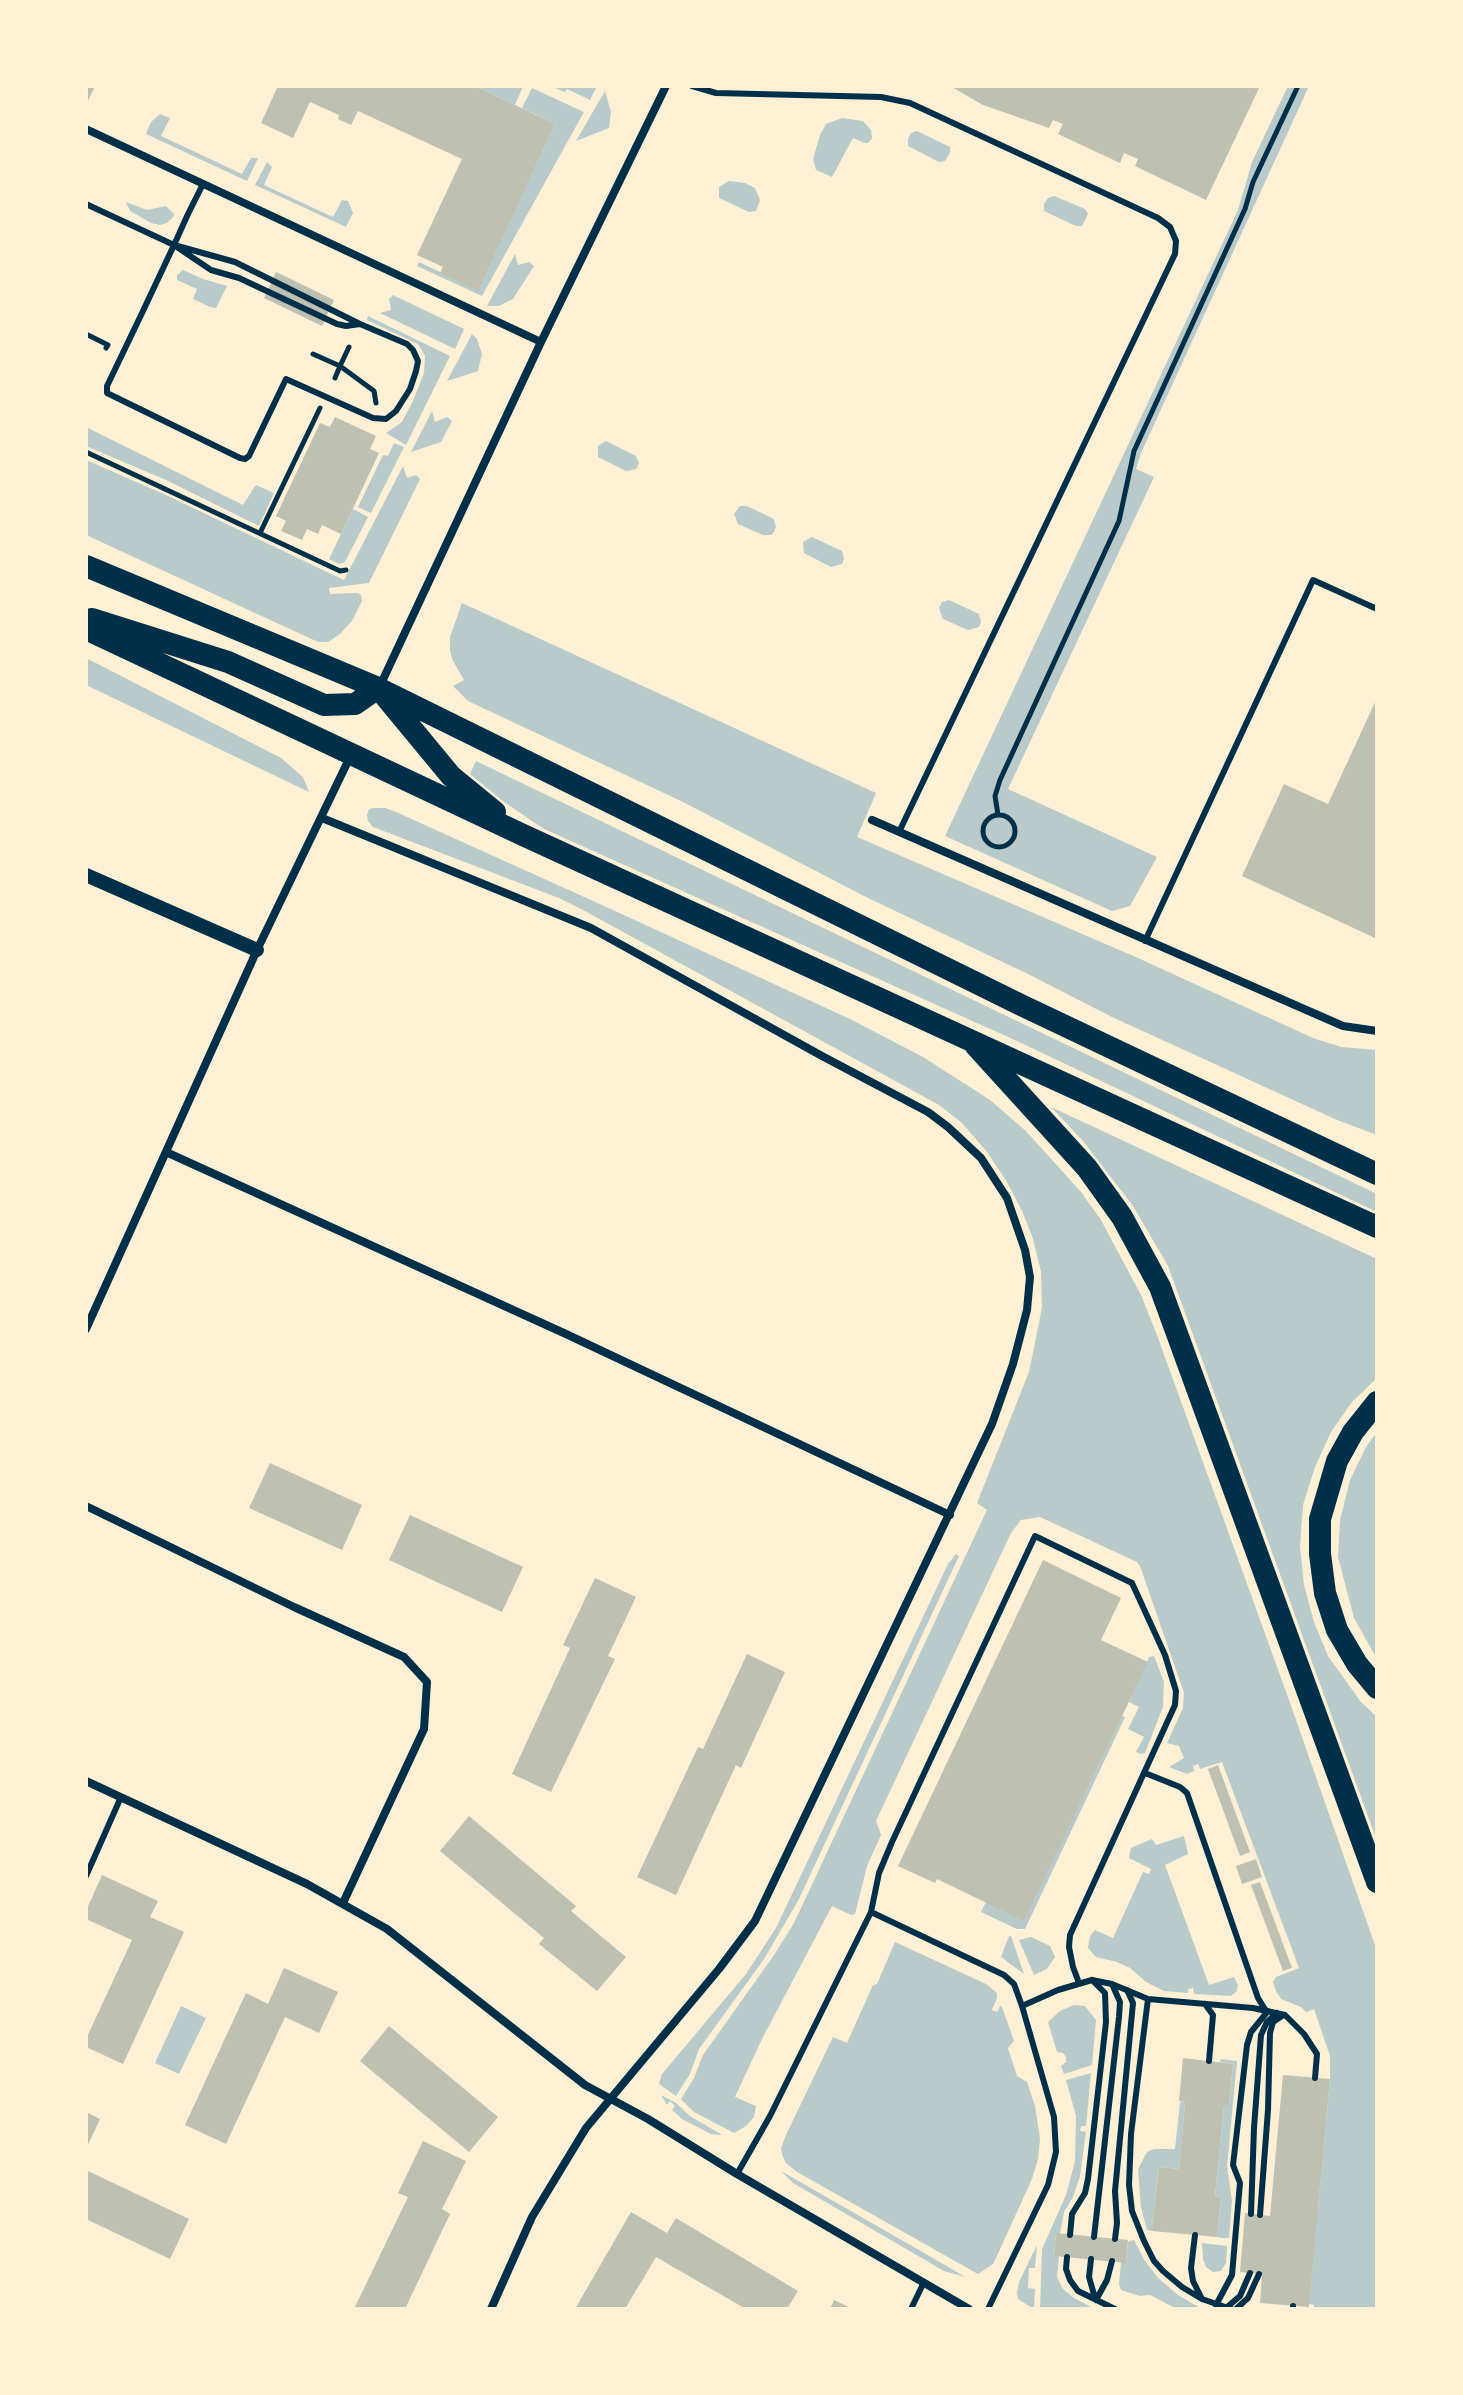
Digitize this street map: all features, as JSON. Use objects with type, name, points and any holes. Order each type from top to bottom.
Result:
[{"type":"highway","points":[[86,566],[378,688],[1021,1005],[1377,1174]]},
{"type":"highway","points":[[86,617],[228,662],[324,705],[355,704],[378,688]]},
{"type":"highway","points":[[86,629],[523,835],[1377,1227]]},
{"type":"highway","points":[[378,688],[451,776],[523,835]]},
{"type":"highway","points":[[970,1039],[1087,1168],[1122,1217],[1160,1287],[1377,1882]]},
{"type":"highway","points":[[1377,1402],[1353,1432],[1337,1461],[1320,1519],[1320,1554],[1325,1593],[1337,1630],[1357,1664],[1377,1688]]},
{"type":"street","points":[[378,688],[666,86]]},
{"type":"street","points":[[86,129],[541,342]]},
{"type":"street","points":[[86,1329],[257,950],[352,753]]},
{"type":"street","points":[[322,818],[591,928],[928,1112],[981,1158],[1007,1198],[1025,1250],[1030,1277],[1027,1310],[1013,1364],[992,1424],[755,1921],[719,1969],[586,2128],[532,2217],[491,2309]]},
{"type":"street","points":[[872,820],[1343,1026],[1377,1031]]},
{"type":"street","points":[[86,875],[257,950]]},
{"type":"street","points":[[166,1152],[566,1334],[950,1515]]},
{"type":"street","points":[[86,1506],[404,1657],[427,1682],[424,1729],[343,1903]]},
{"type":"street","points":[[86,1781],[307,1884],[387,1929],[585,2085],[969,2309]]},
{"type":"lane","points":[[692,86],[716,93],[881,97],[910,103],[1158,218],[1170,227],[1174,236],[1175,254],[899,832]]},
{"type":"lane","points":[[174,245],[235,262],[407,344],[418,361],[410,389],[396,411],[386,419],[379,419],[286,379],[245,459],[107,393],[107,386],[174,245],[203,184]]},
{"type":"lane","points":[[86,204],[174,245],[211,270],[239,278],[337,324],[360,324]]},
{"type":"lane","points":[[1145,941],[1313,580],[1377,609]]},
{"type":"lane","points":[[737,2174],[770,2116],[871,1912],[879,1873],[892,1842],[1035,1536],[1132,1583],[1165,1655],[1176,1691],[1175,1705],[1145,1773],[1075,1919],[1069,1947],[1079,1983]]},
{"type":"lane","points":[[1145,1773],[1180,1787],[1187,1793],[1258,1998],[1267,2011]]},
{"type":"lane","points":[[86,1876],[121,1797]]},
{"type":"lane","points":[[871,1912],[1004,1975],[1014,1984],[1022,2006],[1054,2117],[1056,2152],[1048,2185],[988,2309]]},
{"type":"lane","points":[[1022,2006],[1092,1980],[1112,1984],[1148,1999],[1277,2013],[1285,2015],[1304,2034],[1317,2054],[1315,2078]]},
{"type":"lane","points":[[1070,2235],[1072,2214],[1085,2193],[1088,2179],[1106,2022],[1105,1993],[1092,1980]]},
{"type":"lane","points":[[1094,2237],[1119,2017],[1120,2002],[1112,1984]]},
{"type":"lane","points":[[1115,2239],[1115,2191],[1133,2003],[1127,1990]]},
{"type":"lane","points":[[1148,1999],[1131,2134],[1129,2185],[1132,2211],[1144,2241],[1154,2261],[1182,2287],[1216,2305],[1231,2309],[1248,2298],[1259,2274]]},
{"type":"lane","points":[[1204,2003],[1213,2015],[1209,2061]]},
{"type":"lane","points":[[1216,2305],[1232,2275],[1240,2183],[1233,2165],[1247,2045],[1251,2032],[1267,2011]]},
{"type":"lane","points":[[1251,2214],[1261,2035],[1267,2022],[1277,2013]]},
{"type":"lane","points":[[1260,2215],[1270,2033],[1273,2022],[1285,2015]]},
{"type":"lane","points":[[1195,2235],[1191,2268],[1193,2281],[1202,2299]]},
{"type":"lane","points":[[1067,2257],[1066,2269],[1078,2291],[1115,2309]]},
{"type":"lane","points":[[1091,2259],[1089,2277],[1096,2300]]},
{"type":"lane","points":[[1096,2300],[1107,2280],[1112,2261]]},
{"type":"lane","points":[[1231,2309],[1250,2273]]},
{"type":"lane","points":[[911,2309],[924,2282]]},
{"type":"path","points":[[998,815],[995,796],[1000,780],[1119,521],[1134,451],[1298,86]]},
{"type":"path","points":[[86,334],[108,345],[102,356]]},
{"type":"path","points":[[335,378],[349,347]]},
{"type":"path","points":[[313,354],[340,366],[374,391],[379,419]]},
{"type":"path","points":[[260,533],[320,407]]},
{"type":"path","points":[[86,452],[340,571],[346,570]]},
{"type":"path","points":[[998,815],[1008,818],[1015,831],[1008,844],[998,847],[989,844],[983,834],[988,820],[998,815]]},
{"type":"shaded area","points":[[475,86],[523,86],[515,105]]},
{"type":"shaded area","points":[[597,86],[590,100],[567,89],[565,92],[555,88]]},
{"type":"shaded area","points":[[1288,86],[1309,86],[1141,453],[1136,469],[1154,477],[1008,789],[1157,857],[1130,906],[1112,911],[945,836],[1238,210],[1252,162]]},
{"type":"shaded area","points":[[532,88],[584,112],[482,296],[417,266],[419,262],[478,290],[555,124],[522,108]]},
{"type":"shaded area","points":[[605,91],[611,112],[609,128],[576,141]]},
{"type":"shaded area","points":[[160,114],[170,118],[161,136],[242,174],[251,158],[258,158],[247,181],[146,134],[151,122]]},
{"type":"shaded area","points":[[842,118],[863,121],[871,130],[872,138],[865,143],[853,138],[832,177],[816,170],[813,159],[826,124]]},
{"type":"shaded area","points":[[917,131],[950,147],[945,161],[939,162],[908,146],[911,133]]},
{"type":"shaded area","points":[[267,162],[272,167],[264,185],[333,217],[342,200],[348,201],[353,213],[346,227],[255,185]]},
{"type":"shaded area","points":[[729,181],[755,188],[760,200],[756,211],[749,212],[719,198],[719,187]]},
{"type":"shaded area","points":[[1054,196],[1085,209],[1088,214],[1082,226],[1044,211],[1048,198]]},
{"type":"shaded area","points":[[126,202],[147,210],[166,206],[175,215],[167,223],[151,223],[130,211]]},
{"type":"shaded area","points":[[515,254],[518,265],[529,262],[534,266],[513,299],[499,306],[487,306]]},
{"type":"shaded area","points":[[183,270],[227,286],[216,308],[193,299],[197,289],[177,280],[177,275]]},
{"type":"shaded area","points":[[393,295],[464,329],[455,349],[380,313],[391,310],[389,299]]},
{"type":"shaded area","points":[[368,316],[450,356],[406,445],[386,433],[402,422],[413,401],[424,373],[425,356],[418,344],[367,320]]},
{"type":"shaded area","points":[[472,334],[482,354],[478,371],[447,381]]},
{"type":"shaded area","points":[[432,411],[435,422],[447,417],[452,421],[441,442],[411,452]]},
{"type":"shaded area","points":[[86,427],[243,505],[256,485],[274,493],[259,526],[166,480],[86,446]]},
{"type":"shaded area","points":[[606,441],[636,456],[639,463],[636,469],[626,471],[598,457],[598,446]]},
{"type":"shaded area","points":[[394,443],[404,447],[371,513],[358,507],[383,455],[388,456]]},
{"type":"shaded area","points":[[86,460],[344,580],[403,466],[407,478],[416,475],[420,479],[369,583],[329,588],[330,594],[357,593],[362,601],[352,621],[340,634],[328,642],[318,642],[86,535]]},
{"type":"shaded area","points":[[740,506],[747,506],[774,519],[774,532],[763,535],[738,524],[734,514]]},
{"type":"shaded area","points":[[353,509],[368,517],[345,562],[339,564],[329,559]]},
{"type":"shaded area","points":[[812,537],[842,551],[842,564],[831,567],[804,553],[803,542]]},
{"type":"shaded area","points":[[949,600],[979,614],[979,627],[968,630],[943,619],[939,608],[942,602]]},
{"type":"shaded area","points":[[462,603],[876,793],[857,837],[1138,958],[1313,1038],[1341,1047],[1377,1050],[1377,1135],[1337,1120],[1112,1017],[866,897],[681,801],[468,701],[453,686],[464,680],[450,651],[450,637]]},
{"type":"shaded area","points":[[86,658],[281,758],[303,777],[309,792],[86,685]]},
{"type":"shaded area","points":[[476,761],[1377,1194],[1377,1212],[1017,1041],[544,829],[470,774]]},
{"type":"shaded area","points":[[373,808],[396,812],[613,910],[850,1019],[923,1057],[990,1100],[1026,1131],[1081,1192],[1101,1220],[1141,1295],[1157,1335],[1377,1951],[1377,2309],[1314,2309],[1314,2305],[1309,2304],[1330,2056],[1314,2009],[1306,2012],[1281,1999],[1276,1991],[1273,1982],[1276,1977],[1299,1968],[1222,1762],[1200,1769],[1198,1764],[1193,1766],[1194,1771],[1187,1774],[1169,1767],[1184,1758],[1179,1746],[1167,1743],[1183,1708],[1184,1693],[1140,1566],[1040,1517],[1021,1520],[1011,1533],[876,1821],[881,1835],[867,1866],[855,1914],[832,1906],[762,2039],[735,2097],[756,2106],[754,2117],[734,2133],[694,2112],[681,2099],[703,2055],[794,1923],[987,1510],[977,1503],[1029,1372],[1042,1307],[1041,1272],[1033,1239],[1007,1182],[962,1123],[939,1105],[559,898],[373,827],[367,815]]},
{"type":"shaded area","points":[[1051,1107],[1377,1259],[1377,1378],[1352,1402],[1331,1432],[1315,1467],[1303,1505],[1300,1547],[1304,1585],[1328,1656],[1361,1702],[1377,1717],[1377,1841],[1168,1266],[1133,1206],[1083,1141]]},
{"type":"shaded area","points":[[1377,1432],[1377,1659],[1354,1618],[1338,1557],[1340,1520],[1350,1480]]},
{"type":"shaded area","points":[[956,1554],[959,1556],[798,1901],[764,1959],[699,2049],[690,2074],[676,2096],[659,2084],[662,2074],[746,1974],[776,1928],[948,1564]]},
{"type":"shaded area","points":[[1154,1656],[1164,1682],[1163,1707],[1145,1753],[1141,1754],[1136,1752],[1144,1737],[1128,1729],[1139,1707],[1129,1702],[1149,1657]]},
{"type":"shaded area","points":[[1122,1716],[1125,1717],[1025,1929],[1017,1929],[981,1912],[986,1902],[1024,1920]]},
{"type":"shaded area","points":[[1184,1836],[1188,1854],[1165,1865],[1209,1985],[1234,1977],[1238,1985],[1231,1996],[1194,1994],[1193,1988],[1188,1989],[1188,1993],[1164,1991],[1146,1982],[1130,1968],[1096,1957],[1088,1948],[1090,1936],[1095,1930],[1113,1938],[1143,1872],[1149,1874],[1151,1869],[1129,1858],[1131,1848],[1152,1839],[1156,1845]]},
{"type":"shaded area","points":[[1011,1936],[1024,1974],[1001,1957]]},
{"type":"shaded area","points":[[1031,1937],[1050,1946],[1055,1957],[1047,1969],[1034,1975],[1019,1940]]},
{"type":"shaded area","points":[[895,1942],[986,1984],[997,1993],[992,2010],[997,2012],[1002,2007],[1014,2041],[1008,2048],[1017,2076],[1027,2082],[1035,2106],[1040,2139],[1032,2179],[993,2264],[978,2274],[797,2172],[786,2163],[781,2149],[833,2037],[847,2043]]},
{"type":"shaded area","points":[[1074,2005],[1085,2006],[1096,2020],[1092,2065],[1064,2074],[1061,2066],[1066,2062],[1066,2057],[1057,2052],[1048,2022],[1060,2011]]},
{"type":"shaded area","points":[[181,2006],[206,2018],[179,2074],[155,2063]]},
{"type":"shaded area","points":[[1221,2059],[1237,2061],[1227,2166],[1232,2200],[1229,2238],[1217,2237],[1221,2197],[1215,2196],[1224,2105],[1229,2105],[1233,2064],[1220,2062]]},
{"type":"shaded area","points":[[1091,2073],[1086,2126],[1081,2126],[1080,2131],[1086,2132],[1080,2176],[1064,2212],[1060,2234],[1056,2234],[1054,2255],[1059,2257],[1057,2277],[1063,2289],[1095,2309],[1040,2309],[1042,2249],[1066,2195],[1075,2161],[1076,2116],[1066,2080]]},
{"type":"shaded area","points":[[661,2095],[722,2135],[711,2134],[682,2119],[672,2110],[675,2106],[670,2101],[667,2105]]},
{"type":"shaded area","points":[[1180,2102],[1185,2102],[1179,2169],[1159,2167],[1152,2231],[1147,2230],[1141,2208],[1138,2169],[1147,2152],[1175,2149]]},
{"type":"shaded area","points":[[781,2171],[965,2277],[944,2271],[793,2183]]},
{"type":"shaded area","points":[[1134,2240],[1158,2278],[1202,2309],[1177,2309],[1150,2295],[1140,2296],[1121,2290],[1121,2262],[1126,2262],[1128,2242]]},
{"type":"shaded area","points":[[1202,2243],[1227,2246],[1226,2263],[1221,2271],[1213,2272],[1206,2267]]},
{"type":"shaded area","points":[[1037,2245],[1035,2268],[1029,2268],[1028,2288],[1035,2289],[1034,2309],[1018,2299],[1017,2293]]},
{"type":"building","points":[[86,86],[95,86],[86,105]]},
{"type":"building","points":[[278,86],[475,86],[555,124],[478,291],[440,273],[443,267],[417,255],[462,159],[358,111],[351,125],[338,119],[339,115],[310,102],[293,138],[261,123]]},
{"type":"building","points":[[950,86],[1260,86],[1206,200],[1135,166],[1138,159],[1124,153],[1120,163],[1058,134],[1063,124],[1053,120],[1049,128],[983,105]]},
{"type":"building","points":[[276,272],[334,300],[322,326],[264,298]]},
{"type":"building","points":[[335,417],[376,436],[370,449],[379,453],[341,534],[322,525],[318,534],[307,529],[302,540],[281,531],[286,521],[276,516],[320,423],[330,427]]},
{"type":"building","points":[[1377,698],[1377,939],[1242,876],[1284,784],[1328,804]]},
{"type":"building","points":[[270,1463],[362,1505],[342,1550],[249,1508]]},
{"type":"building","points":[[410,1515],[523,1567],[502,1612],[389,1560]]},
{"type":"building","points":[[1043,1560],[1121,1598],[1101,1640],[1148,1662],[1024,1921],[937,1879],[935,1883],[898,1866]]},
{"type":"building","points":[[595,1578],[636,1597],[608,1656],[615,1659],[551,1792],[512,1774],[570,1648],[563,1645]]},
{"type":"building","points":[[747,1654],[785,1672],[741,1768],[736,1765],[676,1895],[637,1877],[698,1747],[703,1749]]},
{"type":"building","points":[[1218,1765],[1250,1852],[1240,1856],[1208,1769]]},
{"type":"building","points":[[469,1816],[576,1906],[571,1911],[626,1957],[597,1991],[539,1944],[544,1938],[440,1851]]},
{"type":"building","points":[[1256,1859],[1262,1877],[1242,1884],[1236,1866]]},
{"type":"building","points":[[102,1875],[158,1901],[150,1917],[184,1932],[123,2064],[86,2047],[86,2039],[132,1940],[86,1919],[86,1911]]},
{"type":"building","points":[[1260,1882],[1292,1968],[1283,1971],[1251,1885]]},
{"type":"building","points":[[284,1968],[338,1992],[319,2033],[285,2017],[226,2144],[185,2125],[246,1993],[268,2004]]},
{"type":"building","points":[[389,2026],[498,2117],[469,2152],[360,2061]]},
{"type":"building","points":[[1183,2058],[1233,2064],[1229,2105],[1224,2105],[1215,2196],[1221,2197],[1217,2237],[1152,2231],[1159,2167],[1179,2169],[1185,2102],[1179,2101]]},
{"type":"building","points":[[1283,2075],[1330,2079],[1309,2307],[1260,2303],[1262,2274],[1240,2272],[1245,2213],[1270,2216]]},
{"type":"building","points":[[86,2112],[100,2119],[86,2149]]},
{"type":"building","points":[[423,2141],[466,2161],[442,2209],[450,2214],[405,2309],[354,2309],[408,2197],[398,2193]]},
{"type":"building","points":[[86,2170],[189,2219],[170,2259],[86,2219]]},
{"type":"building","points":[[631,2212],[667,2233],[676,2218],[798,2291],[787,2309],[746,2309],[656,2257],[625,2309],[575,2309]]},
{"type":"building","points":[[1056,2233],[1128,2240],[1126,2263],[1054,2256]]},
{"type":"building","points":[[834,2300],[853,2309],[830,2309]]}]
